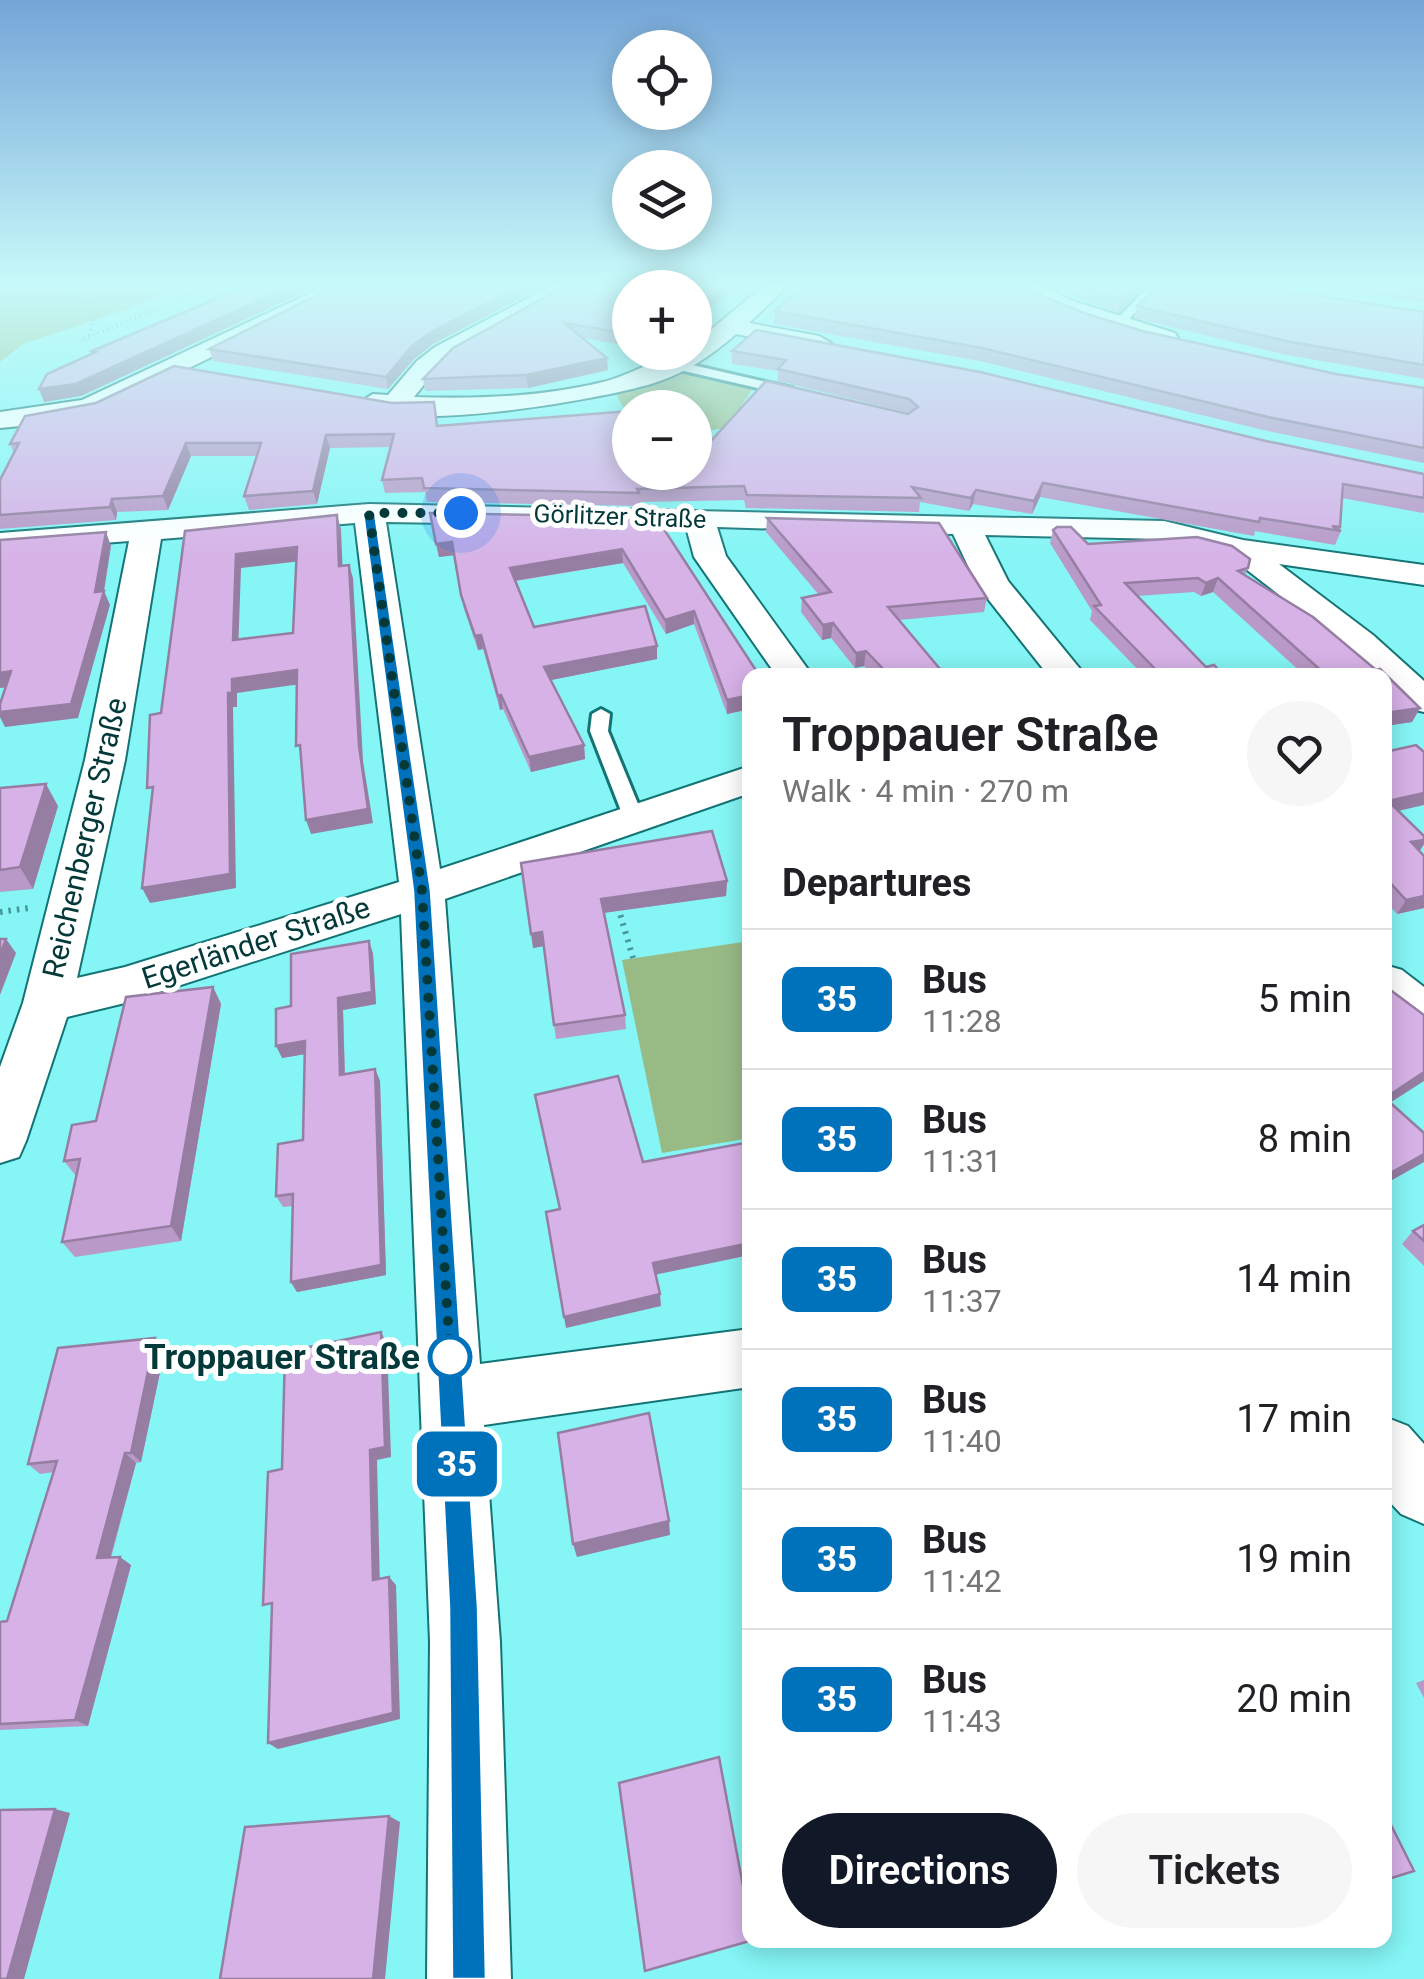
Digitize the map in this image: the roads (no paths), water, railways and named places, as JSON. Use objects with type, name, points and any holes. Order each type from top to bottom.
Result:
[{"type":"street","points":[[0,420],[91,406],[156,375]]},
{"type":"street","points":[[395,404],[418,375]]},
{"type":"street","points":[[339,398],[471,406],[540,399],[643,375]]},
{"type":"street","points":[[369,513],[422,891],[465,1642],[469,1979]]},
{"type":"street","name":"Görlitzer Straße","points":[[0,542],[369,513],[1164,530],[1200,536],[1238,549]]},
{"type":"street","points":[[701,518],[702,536],[710,557],[789,668]]},
{"type":"street","points":[[967,527],[988,574],[1062,668]]},
{"type":"street","name":"Reichenberger Straße","points":[[0,1141],[47,1003],[105,760],[146,528]]},
{"type":"street","points":[[1238,549],[1424,575]]},
{"type":"street","points":[[1238,549],[1362,642],[1389,668]]},
{"type":"street","points":[[1392,671],[1424,701]]},
{"type":"street","name":"Egerländer Straße","points":[[47,1003],[125,985],[422,891],[742,782]]},
{"type":"street","points":[[1392,989],[1424,1012]]},
{"type":"street","points":[[454,1398],[742,1359]]},
{"type":"street","points":[[1392,1457],[1424,1491]]},
{"type":"lane","points":[[719,375],[810,397]]},
{"type":"lane","points":[[601,714],[599,731],[632,816]]},
{"type":"place","name":"Troppauer Straße","points":[[450,1357]]}]
